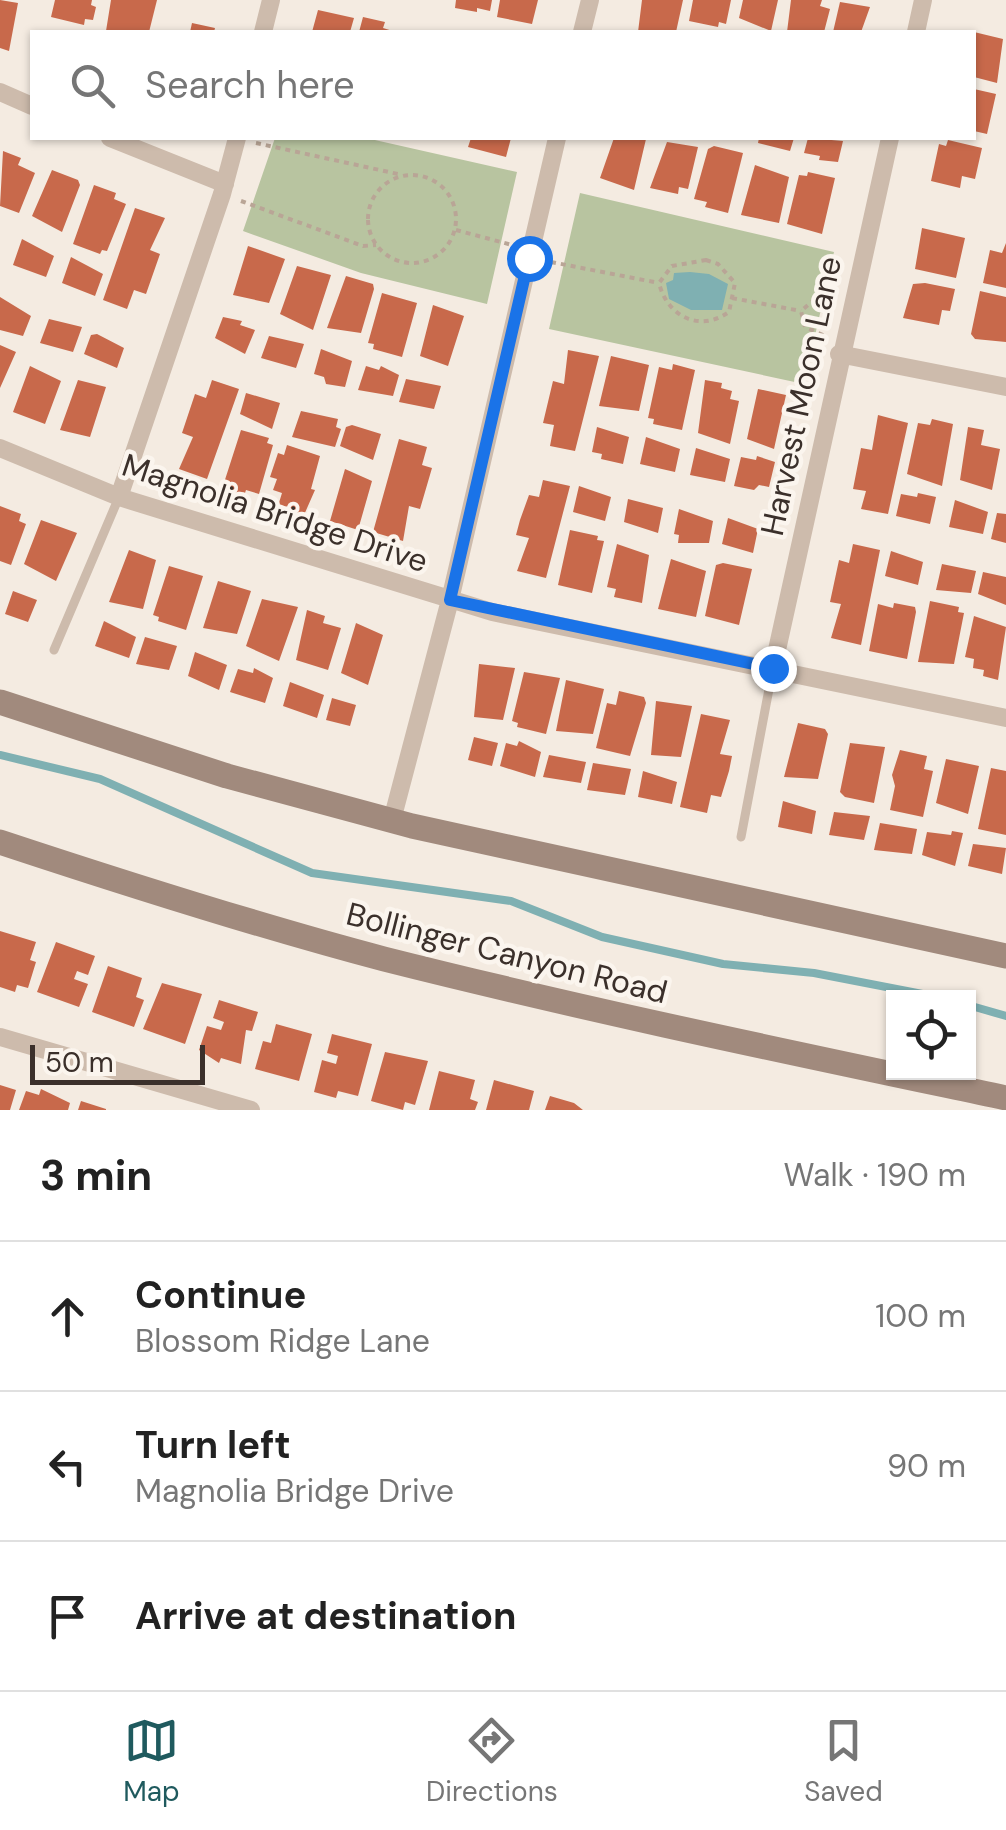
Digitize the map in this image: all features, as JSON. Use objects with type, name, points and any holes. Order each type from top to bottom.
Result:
[{"type":"main road","points":[[0,702],[227,776],[392,820],[606,872],[1006,956]]},
{"type":"main road","name":"Bollinger Canyon Road","points":[[0,842],[186,902],[380,958],[568,1004],[1006,1098]]},
{"type":"street","points":[[262,30],[270,0]]},
{"type":"street","points":[[582,30],[590,0]]},
{"type":"street","points":[[916,30],[924,0]]},
{"type":"street","points":[[0,92],[30,105]]},
{"type":"street","points":[[114,140],[224,189]]},
{"type":"street","points":[[119,497],[224,189],[236,140]]},
{"type":"street","points":[[392,820],[450,600],[558,140]]},
{"type":"street","name":"Harvest Moon Lane","points":[[773,668],[890,140]]},
{"type":"street","points":[[841,346],[1006,387]]},
{"type":"street","name":"Magnolia Bridge Drive","points":[[0,448],[119,497],[450,600],[1006,718]]},
{"type":"street","points":[[0,1037],[251,1110]]},
{"type":"lane","points":[[54,650],[119,497]]},
{"type":"lane","points":[[741,837],[773,668]]},
{"type":"path","points":[[246,140],[403,176],[433,178],[448,192],[456,210],[456,230],[446,248],[420,262],[391,258],[376,246],[368,227],[368,207],[378,189],[403,176]]},
{"type":"path","points":[[224,189],[363,246],[376,246]]},
{"type":"path","points":[[456,230],[530,254],[659,283]]},
{"type":"path","points":[[706,260],[718,264],[735,284],[729,312],[721,318],[684,319],[664,301],[659,283],[672,266],[706,260]]},
{"type":"path","points":[[732,298],[801,311]]},
{"type":"path","points":[[801,311],[814,300],[851,305]]},
{"type":"path","points":[[801,311],[810,333],[841,346]]},
{"type":"green space","points":[[274,140],[375,140],[517,172],[487,304],[361,273],[243,231]]},
{"type":"green space","points":[[580,193],[834,252],[804,384],[549,329]]},
{"type":"water","points":[[674,273],[709,274],[728,284],[722,310],[691,310],[669,299],[666,283],[673,280]]},
{"type":"building","points":[[0,0],[18,3],[9,51],[0,48]]},
{"type":"building","points":[[55,0],[92,0],[91,5],[96,7],[93,20],[85,19],[84,25],[51,17]]},
{"type":"building","points":[[111,0],[157,0],[150,30],[106,30]]},
{"type":"building","points":[[456,0],[492,0],[490,11],[477,8],[477,12],[455,8]]},
{"type":"building","points":[[500,0],[538,0],[532,24],[497,17]]},
{"type":"building","points":[[642,0],[683,0],[676,30],[638,30]]},
{"type":"building","points":[[693,0],[731,0],[726,24],[719,22],[718,27],[689,21]]},
{"type":"building","points":[[743,0],[778,0],[771,30],[739,18]]},
{"type":"building","points":[[791,0],[822,0],[820,6],[830,9],[825,30],[787,30]]},
{"type":"building","points":[[840,2],[870,7],[862,30],[833,30]]},
{"type":"building","points":[[318,10],[354,18],[351,30],[313,30]]},
{"type":"building","points":[[363,17],[385,22],[383,28],[390,30],[360,30]]},
{"type":"building","points":[[192,23],[215,28],[214,30],[190,30]]},
{"type":"building","points":[[976,32],[1003,39],[997,83],[976,78]]},
{"type":"building","points":[[976,89],[996,94],[987,134],[976,131]]},
{"type":"building","points":[[470,140],[510,140],[506,157],[468,147]]},
{"type":"building","points":[[613,140],[646,140],[634,190],[600,178]]},
{"type":"building","points":[[759,140],[793,140],[790,151],[758,143]]},
{"type":"building","points":[[807,140],[843,141],[838,162],[804,153]]},
{"type":"building","points":[[948,140],[982,148],[975,179],[962,176],[960,188],[931,181],[939,144],[946,146]]},
{"type":"building","points":[[667,142],[698,147],[688,189],[679,187],[678,194],[650,188]]},
{"type":"building","points":[[714,146],[743,153],[728,213],[705,207],[707,202],[694,199],[708,149]]},
{"type":"building","points":[[3,151],[21,158],[18,165],[35,173],[19,213],[0,206]]},
{"type":"building","points":[[755,165],[789,177],[779,223],[741,215]]},
{"type":"building","points":[[52,170],[78,180],[80,185],[62,232],[32,216]]},
{"type":"building","points":[[808,172],[835,178],[822,234],[787,224],[799,175],[807,176]]},
{"type":"building","points":[[94,185],[116,193],[114,199],[126,204],[107,251],[100,254],[73,244]]},
{"type":"building","points":[[135,208],[165,218],[150,250],[160,254],[146,294],[134,290],[127,309],[103,300]]},
{"type":"building","points":[[922,228],[965,238],[956,278],[915,269]]},
{"type":"building","points":[[22,239],[54,256],[46,277],[13,265]]},
{"type":"building","points":[[1006,243],[1006,288],[983,283],[990,250],[1002,253]]},
{"type":"building","points":[[248,246],[285,259],[269,303],[233,295]]},
{"type":"building","points":[[71,257],[103,274],[95,296],[62,283]]},
{"type":"building","points":[[297,266],[331,275],[313,330],[280,314]]},
{"type":"building","points":[[346,276],[373,284],[361,333],[327,328]]},
{"type":"building","points":[[913,284],[955,289],[950,311],[942,310],[939,325],[903,318]]},
{"type":"building","points":[[980,291],[1006,297],[1006,342],[975,339],[971,334]]},
{"type":"building","points":[[382,293],[417,303],[402,357],[373,349],[374,344],[368,343]]},
{"type":"building","points":[[0,297],[31,316],[23,336],[0,330]]},
{"type":"building","points":[[433,305],[464,316],[448,366],[420,356]]},
{"type":"building","points":[[223,317],[242,321],[240,325],[255,330],[245,354],[215,338]]},
{"type":"building","points":[[49,319],[82,327],[73,352],[40,343]]},
{"type":"building","points":[[97,334],[124,348],[117,368],[84,354],[91,335]]},
{"type":"building","points":[[269,336],[304,344],[296,368],[261,358]]},
{"type":"building","points":[[0,345],[16,352],[0,388]]},
{"type":"building","points":[[321,349],[352,361],[345,387],[326,384],[324,377],[314,374]]},
{"type":"building","points":[[568,350],[599,356],[575,451],[550,446],[554,425],[543,423],[553,381],[564,384]]},
{"type":"building","points":[[611,356],[649,365],[639,411],[599,406]]},
{"type":"building","points":[[673,364],[695,370],[682,430],[653,424],[654,419],[648,418],[659,367],[672,370]]},
{"type":"building","points":[[30,366],[61,381],[45,424],[13,412]]},
{"type":"building","points":[[366,366],[379,370],[381,366],[399,375],[393,396],[358,390]]},
{"type":"building","points":[[406,379],[441,386],[434,409],[399,402]]},
{"type":"building","points":[[78,380],[106,387],[90,437],[60,430]]},
{"type":"building","points":[[212,380],[239,389],[207,479],[179,469],[193,437],[182,433],[195,394],[206,398]]},
{"type":"building","points":[[705,380],[722,383],[721,388],[732,391],[730,399],[739,401],[730,444],[698,433]]},
{"type":"building","points":[[758,389],[786,395],[774,449],[747,439]]},
{"type":"building","points":[[246,393],[280,403],[272,429],[240,414]]},
{"type":"building","points":[[301,411],[338,419],[336,427],[341,429],[335,447],[292,437]]},
{"type":"building","points":[[878,415],[908,423],[888,514],[861,509],[866,491],[853,489],[861,448],[872,450]]},
{"type":"building","points":[[932,419],[953,424],[942,486],[907,474],[918,423],[930,425]]},
{"type":"building","points":[[352,425],[381,434],[373,460],[340,446],[346,427]]},
{"type":"building","points":[[597,427],[629,437],[623,464],[601,459],[602,454],[592,452]]},
{"type":"building","points":[[968,427],[984,430],[981,445],[1000,449],[992,490],[960,480]]},
{"type":"building","points":[[241,430],[269,438],[267,443],[273,445],[259,494],[246,490],[244,496],[222,489]]},
{"type":"building","points":[[646,437],[680,449],[675,472],[640,464]]},
{"type":"building","points":[[399,439],[427,447],[422,465],[432,468],[420,509],[409,506],[403,541],[373,532]]},
{"type":"building","points":[[287,445],[320,456],[311,489],[315,490],[304,515],[278,506],[282,493],[273,490],[277,479],[270,477],[278,453],[284,455]]},
{"type":"building","points":[[696,448],[730,459],[725,482],[690,475]]},
{"type":"building","points":[[757,456],[775,462],[769,487],[759,485],[754,490],[734,486],[741,457],[756,460]]},
{"type":"building","points":[[345,469],[372,481],[358,530],[330,521]]},
{"type":"building","points":[[543,480],[570,486],[546,578],[517,571],[529,538],[516,535],[520,520],[529,495],[539,497]]},
{"type":"building","points":[[579,486],[611,497],[605,521],[573,512]]},
{"type":"building","points":[[918,493],[936,497],[930,524],[896,516],[901,494],[917,497]]},
{"type":"building","points":[[628,499],[663,508],[658,533],[624,522]]},
{"type":"building","points":[[955,500],[988,512],[983,534],[949,527]]},
{"type":"building","points":[[0,506],[21,514],[19,521],[26,524],[11,565],[0,561]]},
{"type":"building","points":[[679,509],[713,521],[709,543],[678,543],[679,535],[674,534]]},
{"type":"building","points":[[997,513],[1006,514],[1006,543],[991,539]]},
{"type":"building","points":[[728,518],[758,529],[753,553],[722,544]]},
{"type":"building","points":[[41,520],[77,533],[56,581],[24,564]]},
{"type":"building","points":[[570,530],[604,541],[592,593],[558,585]]},
{"type":"building","points":[[617,544],[649,555],[642,603],[614,597],[616,589],[607,587]]},
{"type":"building","points":[[853,544],[880,550],[861,645],[831,638],[841,604],[830,602],[839,560],[849,563]]},
{"type":"building","points":[[129,550],[156,560],[143,609],[109,602]]},
{"type":"building","points":[[891,551],[923,562],[918,585],[885,576]]},
{"type":"building","points":[[671,559],[706,571],[696,617],[658,609]]},
{"type":"building","points":[[942,564],[976,571],[971,593],[936,590]]},
{"type":"building","points":[[716,565],[752,569],[739,625],[705,616]]},
{"type":"building","points":[[169,566],[203,576],[186,630],[158,621],[159,617],[153,615]]},
{"type":"building","points":[[983,572],[1006,577],[1006,605],[978,594]]},
{"type":"building","points":[[218,581],[251,591],[237,634],[203,628]]},
{"type":"building","points":[[13,591],[37,600],[28,622],[5,614]]},
{"type":"building","points":[[262,599],[298,607],[279,661],[246,646]]},
{"type":"building","points":[[930,601],[959,607],[958,612],[964,613],[954,664],[918,662]]},
{"type":"building","points":[[894,603],[915,607],[907,659],[869,651],[878,604],[893,608]]},
{"type":"building","points":[[307,610],[325,616],[323,623],[341,628],[328,670],[296,660]]},
{"type":"building","points":[[974,616],[1006,627],[998,680],[983,676],[984,670],[973,668],[974,659],[965,657]]},
{"type":"building","points":[[104,621],[136,637],[129,658],[95,646]]},
{"type":"building","points":[[356,623],[383,635],[368,685],[341,673]]},
{"type":"building","points":[[145,637],[177,646],[169,670],[136,664]]},
{"type":"building","points":[[195,652],[227,665],[219,690],[188,676]]},
{"type":"building","points":[[479,664],[515,668],[503,720],[474,717]]},
{"type":"building","points":[[254,668],[273,678],[265,703],[230,692],[238,669],[253,673]]},
{"type":"building","points":[[524,672],[560,678],[546,734],[517,727],[518,723],[512,721]]},
{"type":"building","points":[[566,680],[604,689],[593,734],[556,731]]},
{"type":"building","points":[[290,682],[324,695],[317,718],[283,706]]},
{"type":"building","points":[[619,691],[644,697],[646,703],[630,756],[596,748],[607,703],[616,705]]},
{"type":"building","points":[[332,698],[356,705],[350,726],[326,720]]},
{"type":"building","points":[[656,701],[692,706],[681,757],[651,755]]},
{"type":"building","points":[[701,714],[730,720],[720,754],[732,756],[729,771],[721,797],[711,795],[707,813],[680,807]]},
{"type":"building","points":[[798,723],[825,729],[828,734],[818,779],[784,777]]},
{"type":"building","points":[[474,737],[498,743],[492,766],[468,760]]},
{"type":"building","points":[[519,741],[541,752],[535,777],[500,766],[506,743],[517,746]]},
{"type":"building","points":[[850,743],[885,747],[874,803],[845,797],[840,792]]},
{"type":"building","points":[[900,750],[927,756],[924,769],[933,771],[923,817],[890,810],[895,786],[892,775]]},
{"type":"building","points":[[549,755],[586,762],[581,783],[543,777]]},
{"type":"building","points":[[946,759],[979,766],[968,814],[936,803]]},
{"type":"building","points":[[593,763],[631,769],[625,795],[587,790]]},
{"type":"building","points":[[991,768],[1006,771],[1006,835],[978,829]]},
{"type":"building","points":[[643,771],[677,782],[672,804],[638,797]]},
{"type":"building","points":[[783,801],[816,811],[812,834],[778,827]]},
{"type":"building","points":[[834,812],[870,816],[864,840],[829,835]]},
{"type":"building","points":[[880,823],[917,829],[912,854],[874,850]]},
{"type":"building","points":[[952,831],[963,833],[955,866],[922,855],[927,832],[951,835]]},
{"type":"building","points":[[973,844],[1006,848],[1002,874],[968,866]]},
{"type":"building","points":[[0,931],[36,942],[30,960],[36,962],[28,988],[17,985],[15,992],[0,987]]},
{"type":"building","points":[[56,942],[95,956],[88,975],[77,971],[74,979],[88,984],[79,1007],[37,992]]},
{"type":"building","points":[[108,966],[142,978],[136,997],[144,1000],[134,1027],[92,1012]]},
{"type":"building","points":[[162,983],[202,994],[185,1044],[143,1029]]},
{"type":"building","points":[[219,1000],[258,1012],[252,1031],[246,1030],[241,1064],[221,1058],[219,1063],[199,1050],[207,1026],[221,1030],[224,1022],[213,1018]]},
{"type":"building","points":[[276,1024],[312,1034],[299,1081],[255,1069],[263,1041],[271,1043]]},
{"type":"building","points":[[332,1034],[372,1044],[358,1096],[338,1091],[336,1098],[314,1092],[322,1060],[336,1064],[338,1056],[327,1053]]},
{"type":"building","points":[[385,1052],[428,1061],[415,1105],[405,1102],[403,1110],[371,1101]]},
{"type":"building","points":[[439,1071],[475,1080],[470,1099],[478,1102],[475,1110],[429,1110]]},
{"type":"building","points":[[494,1080],[534,1091],[529,1110],[486,1110]]},
{"type":"building","points":[[0,1085],[16,1090],[10,1110],[0,1110]]},
{"type":"building","points":[[41,1089],[70,1103],[68,1110],[19,1110],[26,1091],[39,1095]]},
{"type":"building","points":[[550,1096],[574,1103],[583,1110],[545,1110]]},
{"type":"building","points":[[81,1101],[106,1109],[106,1110],[78,1110]]},
{"type":"waterway","points":[[0,755],[100,779],[312,873],[511,901],[602,937],[723,964],[814,973],[902,990]]},
{"type":"waterway","points":[[976,1007],[1006,1016]]},
{"type":"route","points":[[529,258],[450,600],[492,612],[773,668]]}]
